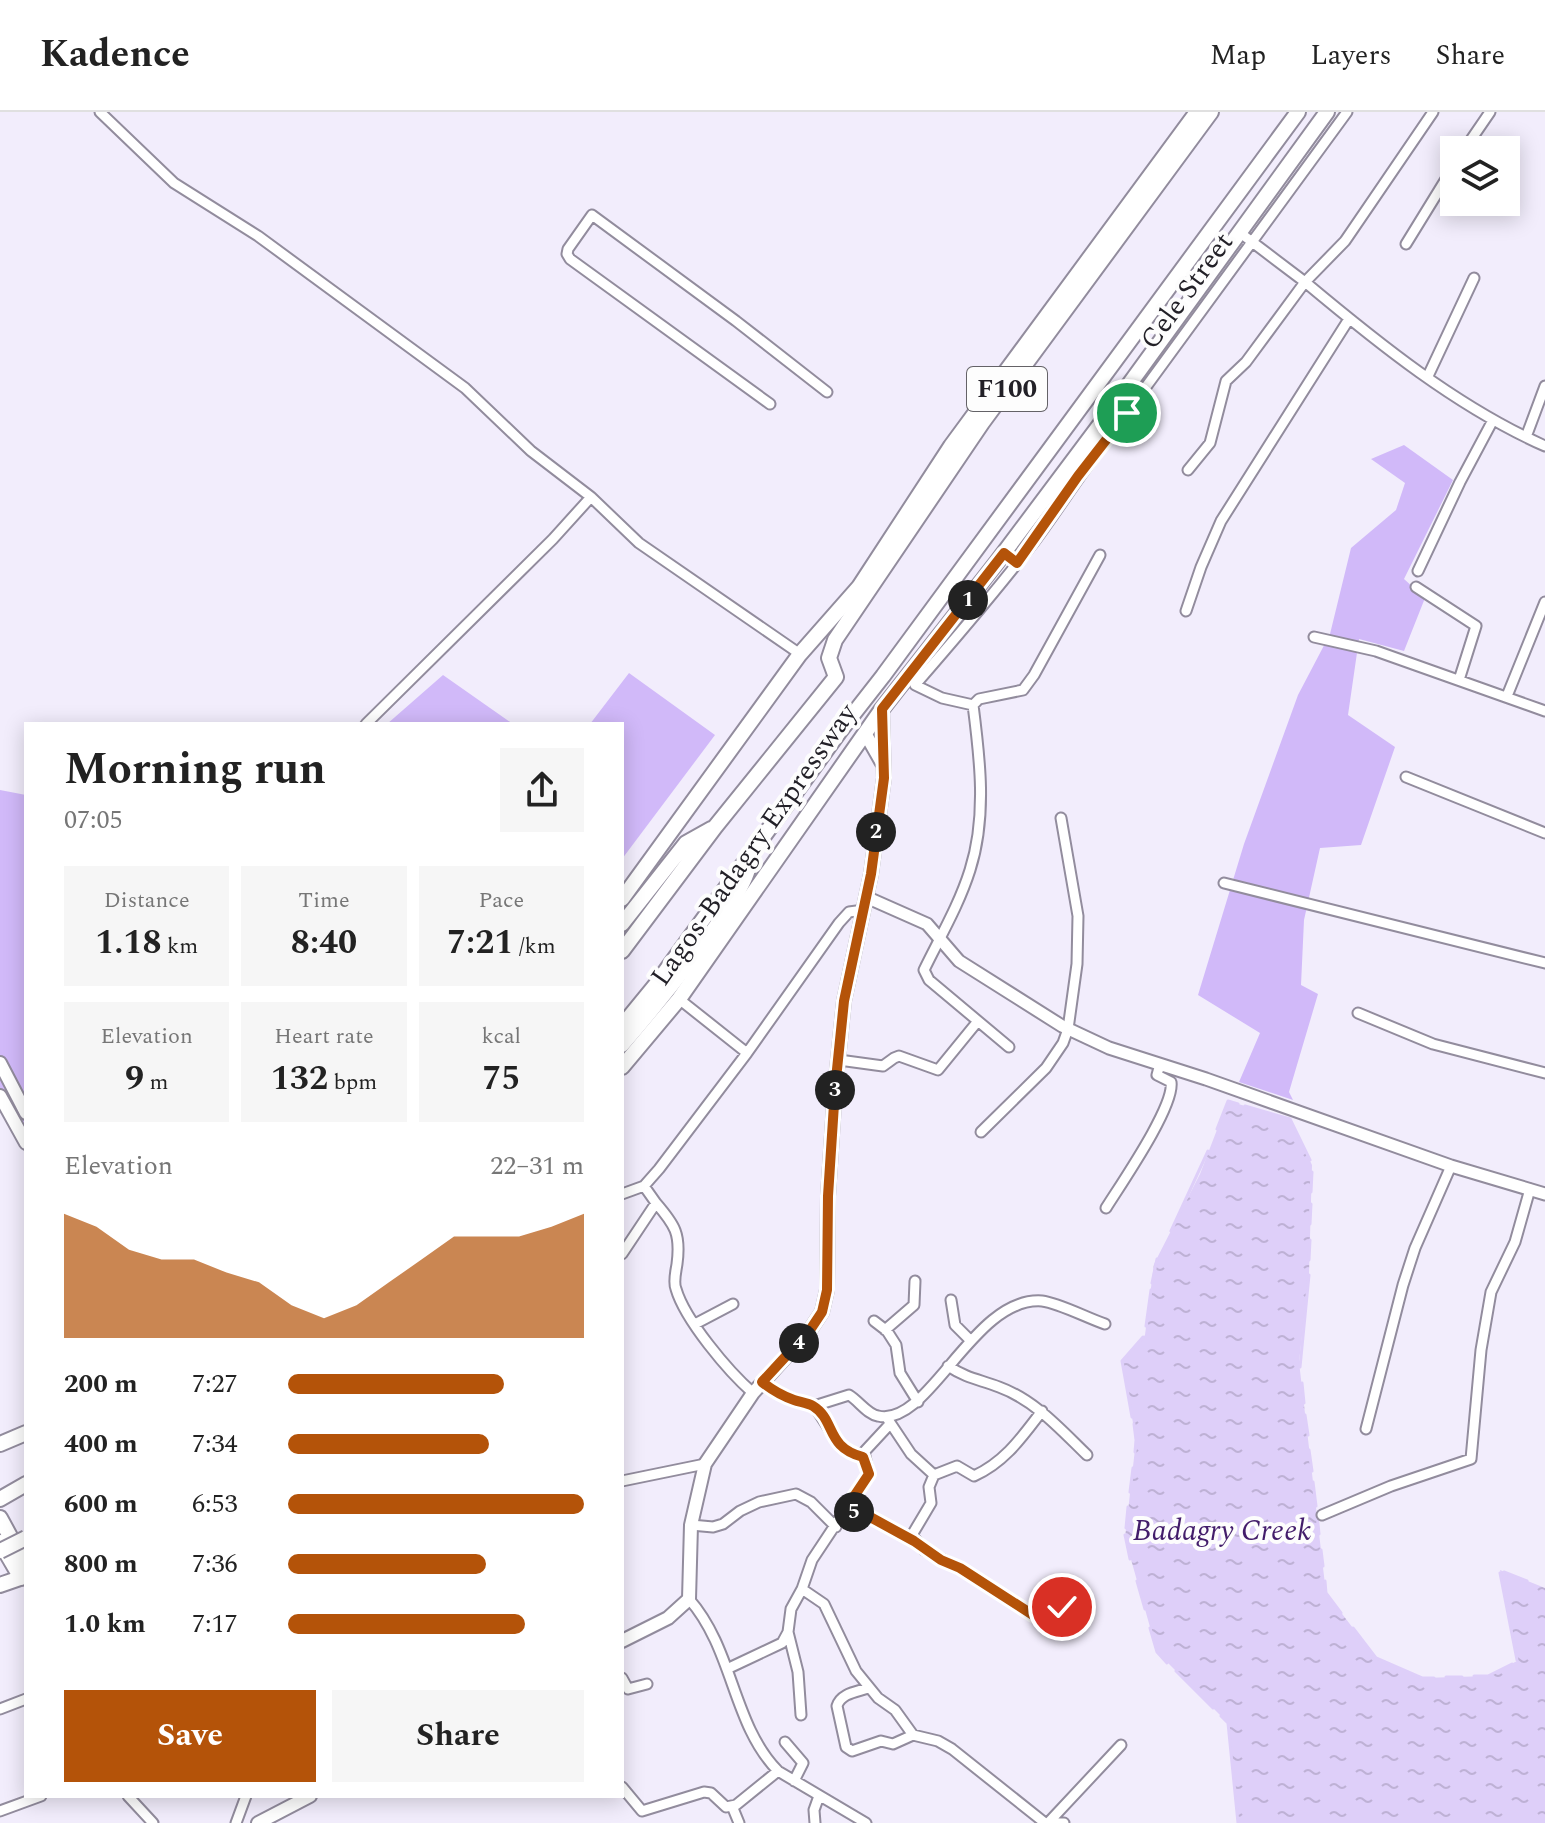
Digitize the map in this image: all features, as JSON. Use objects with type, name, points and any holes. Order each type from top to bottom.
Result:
[{"type":"main road","points":[[624,896],[800,654],[859,587],[951,446],[1197,112]]},
{"type":"main road","name":"Lagos-Badagry Expressway","points":[[624,948],[715,827],[836,677],[829,658],[835,640],[982,423],[1211,112]]},
{"type":"main road","name":"Lagos-Badagry Expressway","points":[[624,1024],[1298,112]]},
{"type":"main road","name":"Lagos-Badagry Expressway","points":[[624,1065],[679,999],[882,709],[1245,236],[1327,112]]},
{"type":"main road","points":[[624,1640],[668,1618],[689,1599],[691,1525],[705,1464],[753,1393],[810,1330],[822,1312],[829,1274],[828,1196],[844,1001],[865,904],[884,766],[882,709]]},
{"type":"main road","points":[[865,733],[884,766]]},
{"type":"main road","points":[[624,921],[686,843],[715,827]]},
{"type":"main road","points":[[624,1043],[656,1006],[743,884],[749,857]]},
{"type":"main road","points":[[0,1063],[24,1109]]},
{"type":"main road","points":[[0,1096],[24,1139]]},
{"type":"main road","points":[[0,1444],[24,1434]]},
{"type":"main road","points":[[0,1499],[24,1485]]},
{"type":"main road","points":[[0,1518],[24,1574]]},
{"type":"main road","points":[[0,1551],[24,1539]]},
{"type":"main road","points":[[0,1542],[24,1574]]},
{"type":"main road","points":[[0,1585],[24,1574]]},
{"type":"main road","points":[[258,1823],[306,1798]]},
{"type":"street","points":[[100,112],[174,183],[258,236],[358,312],[440,368],[531,451],[591,497],[639,543],[800,654]]},
{"type":"street","name":"Cele Street","points":[[973,705],[942,698],[915,685],[1036,539],[1078,476],[1110,436],[1245,236],[1347,112]]},
{"type":"street","points":[[1188,470],[1210,443],[1226,381],[1246,362],[1305,282],[1345,241],[1433,112]]},
{"type":"street","points":[[1474,136],[1490,112]]},
{"type":"street","points":[[1406,244],[1440,189]]},
{"type":"street","points":[[770,404],[570,259],[568,249],[592,215],[827,392]]},
{"type":"street","points":[[1245,236],[1349,319],[1428,376],[1493,420],[1545,446]]},
{"type":"street","points":[[1428,376],[1474,278]]},
{"type":"street","points":[[1186,611],[1221,521],[1349,319]]},
{"type":"street","points":[[1526,437],[1545,386]]},
{"type":"street","points":[[1418,571],[1493,420]]},
{"type":"street","points":[[368,722],[553,539],[591,497]]},
{"type":"street","points":[[1023,527],[1036,539]]},
{"type":"street","points":[[1004,553],[1017,563]]},
{"type":"street","points":[[1009,1047],[925,975],[924,970],[971,868],[977,839],[981,783],[973,705],[979,699],[1023,690],[1100,555]]},
{"type":"street","points":[[1416,587],[1476,626],[1459,680]]},
{"type":"street","points":[[1507,696],[1545,602]]},
{"type":"street","points":[[1314,637],[1376,651],[1545,711]]},
{"type":"street","points":[[1406,777],[1545,833]]},
{"type":"street","points":[[981,1132],[1046,1068],[1063,1043],[1068,1029],[1077,964],[1078,916],[1061,818]]},
{"type":"street","points":[[1224,883],[1545,963]]},
{"type":"street","points":[[624,1193],[644,1186],[705,1111],[839,923],[849,912],[865,904],[927,924],[959,961],[1068,1029],[1109,1048],[1451,1166],[1545,1194]]},
{"type":"street","points":[[679,999],[747,1053]]},
{"type":"street","points":[[1358,1013],[1433,1044],[1545,1073]]},
{"type":"street","points":[[839,1060],[883,1066],[899,1056],[938,1070],[978,1021]]},
{"type":"street","points":[[1106,1208],[1148,1141],[1171,1092],[1171,1082],[1157,1075],[1160,1064]]},
{"type":"street","points":[[1366,1429],[1403,1285],[1415,1248],[1451,1166]]},
{"type":"street","points":[[644,1186],[675,1226],[678,1255],[676,1289],[695,1324],[724,1364],[753,1393]]},
{"type":"street","points":[[1322,1515],[1391,1486],[1471,1459],[1481,1350],[1491,1292],[1515,1242],[1530,1189]]},
{"type":"street","points":[[624,1251],[656,1203]]},
{"type":"street","points":[[885,1330],[914,1305],[915,1281]]},
{"type":"street","points":[[951,1300],[955,1325],[970,1340]]},
{"type":"street","points":[[729,1668],[782,1643],[788,1632],[791,1609],[812,1560],[869,1474],[863,1457],[867,1447],[889,1421],[918,1402],[933,1387],[970,1340],[1008,1310],[1029,1302],[1044,1301],[1105,1324]]},
{"type":"street","points":[[695,1324],[733,1304]]},
{"type":"street","points":[[874,1321],[885,1330],[898,1350],[900,1373],[918,1402]]},
{"type":"street","points":[[948,1366],[967,1378],[1001,1387],[1042,1411],[1087,1455]]},
{"type":"street","points":[[762,1382],[775,1392],[814,1406],[836,1441],[851,1454],[863,1457]]},
{"type":"street","points":[[814,1406],[849,1395],[872,1414],[889,1421],[911,1454],[934,1475]]},
{"type":"street","points":[[914,1541],[914,1528],[931,1503],[929,1487],[934,1475],[957,1466],[974,1476],[988,1469],[1009,1453],[1042,1411]]},
{"type":"street","points":[[624,1481],[705,1464]]},
{"type":"street","points":[[691,1525],[713,1527],[759,1502],[796,1494],[811,1502],[836,1527]]},
{"type":"street","points":[[843,1513],[861,1512],[914,1541],[924,1550],[951,1562],[1033,1615],[1046,1617],[1082,1592]]},
{"type":"street","points":[[802,1589],[824,1604],[847,1654],[868,1688],[895,1710],[913,1735]]},
{"type":"street","points":[[689,1599],[702,1613],[729,1668],[757,1744],[778,1771],[866,1823]]},
{"type":"street","points":[[788,1632],[798,1672],[801,1715]]},
{"type":"street","points":[[624,1682],[628,1689],[647,1684]]},
{"type":"street","points":[[868,1688],[843,1696],[838,1701],[838,1717],[846,1747],[852,1751],[881,1741],[893,1744],[913,1735],[938,1741],[1049,1823],[1064,1823]]},
{"type":"street","points":[[0,1709],[24,1700]]},
{"type":"street","points":[[785,1742],[803,1763],[794,1781]]},
{"type":"street","points":[[1049,1823],[1121,1745]]},
{"type":"street","points":[[624,1789],[642,1811],[704,1792],[711,1793],[724,1806],[732,1806],[778,1771]]},
{"type":"street","points":[[815,1823],[814,1810],[819,1796]]},
{"type":"street","points":[[0,1811],[36,1798]]},
{"type":"street","points":[[130,1798],[153,1823]]},
{"type":"street","points":[[236,1823],[245,1798]]},
{"type":"street","points":[[732,1806],[739,1823]]},
{"type":"shaded area","points":[[1404,445],[1453,480],[1404,579],[1425,598],[1404,651],[1359,639],[1348,715],[1395,747],[1361,845],[1320,848],[1304,920],[1301,985],[1318,994],[1289,1092],[1293,1100],[1239,1082],[1260,1033],[1198,995],[1244,844],[1298,695],[1330,634],[1351,548],[1396,510],[1405,483],[1371,459]]},
{"type":"shaded area","points":[[629,673],[715,735],[624,856],[624,722],[592,722]]},
{"type":"shaded area","points":[[443,675],[510,722],[389,722]]},
{"type":"shaded area","points":[[0,790],[24,795],[24,1123],[0,1092]]},
{"type":"water","name":"Badagry Creek","points":[[1228,1101],[1290,1119],[1312,1165],[1309,1274],[1299,1362],[1326,1593],[1376,1658],[1422,1678],[1488,1676],[1517,1661],[1500,1570],[1545,1588],[1545,1823],[1238,1823],[1228,1723],[1157,1652],[1125,1538],[1136,1440],[1122,1361],[1145,1335],[1154,1264],[1200,1174]]},
{"type":"waterway","points":[[1217,1129],[1228,1101],[1238,1104]]},
{"type":"waterway","points":[[1245,1106],[1290,1119],[1310,1160]]},
{"type":"waterway","points":[[1171,1231],[1208,1151]]},
{"type":"waterway","points":[[1311,1192],[1312,1172]]},
{"type":"waterway","points":[[1310,1224],[1311,1204]]},
{"type":"waterway","points":[[1309,1260],[1310,1240]]},
{"type":"waterway","points":[[1152,1283],[1157,1259]]},
{"type":"waterway","points":[[1300,1367],[1309,1275]]},
{"type":"waterway","points":[[1146,1326],[1151,1290]]},
{"type":"waterway","points":[[1132,1417],[1122,1361],[1143,1337]]},
{"type":"waterway","points":[[1302,1383],[1304,1403]]},
{"type":"waterway","points":[[1305,1415],[1308,1435]]},
{"type":"waterway","points":[[1134,1424],[1135,1452]]},
{"type":"waterway","points":[[1309,1450],[1312,1471]]},
{"type":"waterway","points":[[1130,1492],[1133,1468]]},
{"type":"waterway","points":[[1313,1482],[1316,1506]]},
{"type":"waterway","points":[[1126,1528],[1128,1507]]},
{"type":"waterway","points":[[1317,1514],[1319,1534]]},
{"type":"waterway","points":[[1125,1535],[1130,1559]]},
{"type":"waterway","points":[[1321,1550],[1323,1566]]},
{"type":"waterway","points":[[1504,1572],[1527,1581]]},
{"type":"waterway","points":[[1500,1573],[1517,1660]]},
{"type":"waterway","points":[[1137,1581],[1145,1609]]},
{"type":"waterway","points":[[1325,1581],[1326,1593],[1341,1613]]},
{"type":"waterway","points":[[1150,1628],[1157,1652],[1167,1663]]},
{"type":"waterway","points":[[1353,1628],[1376,1658],[1422,1678],[1434,1678]]},
{"type":"waterway","points":[[1474,1676],[1488,1676],[1512,1664]]},
{"type":"waterway","points":[[1176,1671],[1213,1708]]},
{"type":"waterway","points":[[1446,1677],[1462,1677]]},
{"type":"waterway","points":[[1221,1716],[1228,1723],[1238,1823]]},
{"type":"route","points":[[1062,1607],[1046,1617],[1033,1615],[951,1562],[941,1560],[914,1541],[861,1512],[843,1513],[869,1474],[863,1457],[851,1454],[833,1438],[829,1426],[814,1406],[787,1398],[762,1382],[810,1330],[822,1312],[827,1290],[828,1196],[835,1089],[844,1001],[871,874],[884,778],[882,709],[1004,553],[1017,563],[1127,413]]}]
